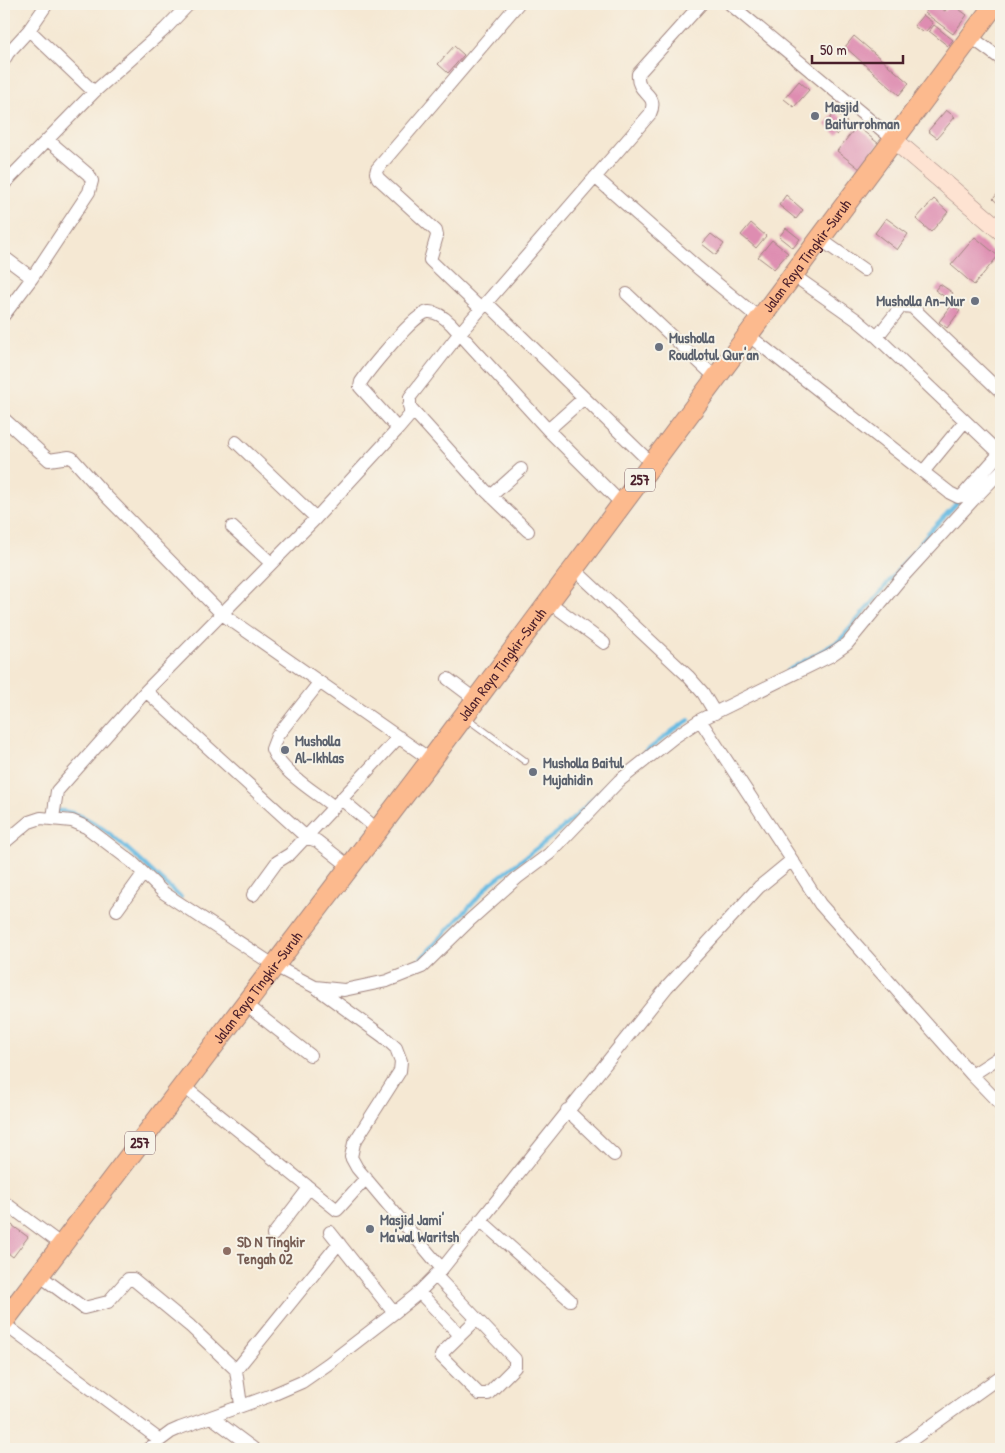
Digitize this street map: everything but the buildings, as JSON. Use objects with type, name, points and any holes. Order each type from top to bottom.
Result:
[{"type":"main road","name":"Jalan Raya Tingkir-Suruh","points":[[4,1323],[39,1274],[431,760],[995,4]]},
{"type":"street","points":[[4,60],[29,30],[47,4]]},
{"type":"street","points":[[4,184],[94,92],[165,29],[189,4]]},
{"type":"street","points":[[518,4],[377,169],[376,173],[378,178],[436,231],[437,236],[430,260],[484,306],[652,464]]},
{"type":"street","points":[[53,818],[57,791],[146,691],[316,518],[398,429],[410,415],[410,397],[460,334],[650,114],[653,101],[637,81],[638,74],[700,4]]},
{"type":"street","points":[[730,4],[1001,231]]},
{"type":"street","points":[[29,30],[94,92]]},
{"type":"street","points":[[971,37],[1001,59]]},
{"type":"street","points":[[4,315],[32,278],[89,192],[92,181],[80,166],[48,140]]},
{"type":"street","points":[[595,177],[698,268],[760,319]]},
{"type":"street","points":[[820,239],[864,270]]},
{"type":"street","points":[[4,257],[32,278]]},
{"type":"street","points":[[748,335],[950,494],[962,496],[1000,453],[877,337],[857,320],[793,275]]},
{"type":"street","points":[[627,294],[716,378]]},
{"type":"street","points":[[877,337],[900,308],[909,305],[918,310],[1000,390]]},
{"type":"street","points":[[398,429],[360,387],[361,382],[418,316],[426,312],[433,312],[444,318],[460,334],[548,430],[622,504]]},
{"type":"street","points":[[548,430],[584,398]]},
{"type":"street","points":[[409,406],[491,496],[528,531]]},
{"type":"street","points":[[4,419],[49,460],[69,456],[72,458],[106,496],[222,614],[431,760]]},
{"type":"street","points":[[923,472],[965,421]]},
{"type":"street","points":[[236,442],[316,518]]},
{"type":"street","points":[[491,496],[521,469]]},
{"type":"street","points":[[315,987],[344,990],[387,981],[422,968],[470,920],[517,878],[549,854],[619,781],[673,738],[713,709],[830,656],[847,644],[898,582],[1001,472]]},
{"type":"street","points":[[232,527],[271,563]]},
{"type":"street","points":[[574,569],[688,676],[713,709]]},
{"type":"street","points":[[549,602],[604,643]]},
{"type":"street","points":[[448,679],[470,708]]},
{"type":"street","points":[[319,683],[277,736],[272,749],[276,758],[285,768],[378,830]]},
{"type":"street","points":[[146,691],[306,837],[317,840],[350,866]]},
{"type":"street","points":[[700,720],[820,904],[1001,1105]]},
{"type":"street","points":[[253,894],[277,862],[290,854],[399,737]]},
{"type":"street","points":[[4,843],[30,822],[42,818],[72,821],[86,827],[118,851],[164,893],[278,962],[384,1037],[396,1048],[401,1061],[400,1071],[354,1143],[351,1157],[357,1168],[476,1320],[516,1362],[515,1367],[488,1394],[479,1394],[441,1356],[476,1320]]},
{"type":"street","points":[[148,1449],[180,1428],[272,1395],[302,1382],[328,1364],[419,1292],[438,1272],[673,980],[759,887],[792,860]]},
{"type":"street","points":[[116,910],[143,874]]},
{"type":"street","points":[[246,1005],[310,1055]]},
{"type":"street","points":[[972,1075],[1001,1056]]},
{"type":"street","points":[[183,1086],[337,1210],[366,1178]]},
{"type":"street","points":[[568,1110],[614,1155]]},
{"type":"street","points":[[273,1235],[309,1188]]},
{"type":"street","points":[[4,1202],[62,1245]]},
{"type":"street","points":[[480,1220],[570,1300]]},
{"type":"street","points":[[330,1232],[394,1313]]},
{"type":"street","points":[[236,1370],[340,1243]]},
{"type":"street","points":[[39,1274],[84,1308],[108,1302],[131,1278],[190,1326],[236,1370],[241,1405]]},
{"type":"street","points":[[419,1292],[460,1335]]},
{"type":"street","points":[[4,1323],[160,1440]]},
{"type":"street","points":[[899,1449],[1001,1376]]},
{"type":"street","points":[[211,1417],[254,1449]]},
{"type":"lane","points":[[470,708],[525,761]]},
{"type":"waterway","points":[[787,671],[839,641],[928,533],[960,500]]},
{"type":"waterway","points":[[635,760],[689,720]]},
{"type":"waterway","points":[[413,965],[418,962],[491,883],[559,831],[616,776]]},
{"type":"waterway","points":[[56,811],[71,812],[88,819],[105,830],[181,897]]},
{"type":"place","name":"Masjid Baiturrohman","points":[[815,116]]},
{"type":"place","name":"Musholla An-Nur","points":[[975,301]]},
{"type":"place","name":"Musholla Roudlotul Qur'an","points":[[659,347]]},
{"type":"place","name":"Musholla Al-Ikhlas","points":[[285,750]]},
{"type":"place","name":"Musholla Baitul Mujahidin","points":[[533,772]]},
{"type":"place","name":"Masjid Jami' Ma'wal Waritsh","points":[[370,1229]]},
{"type":"place","name":"SD N Tingkir Tengah 02","points":[[227,1251]]}]
